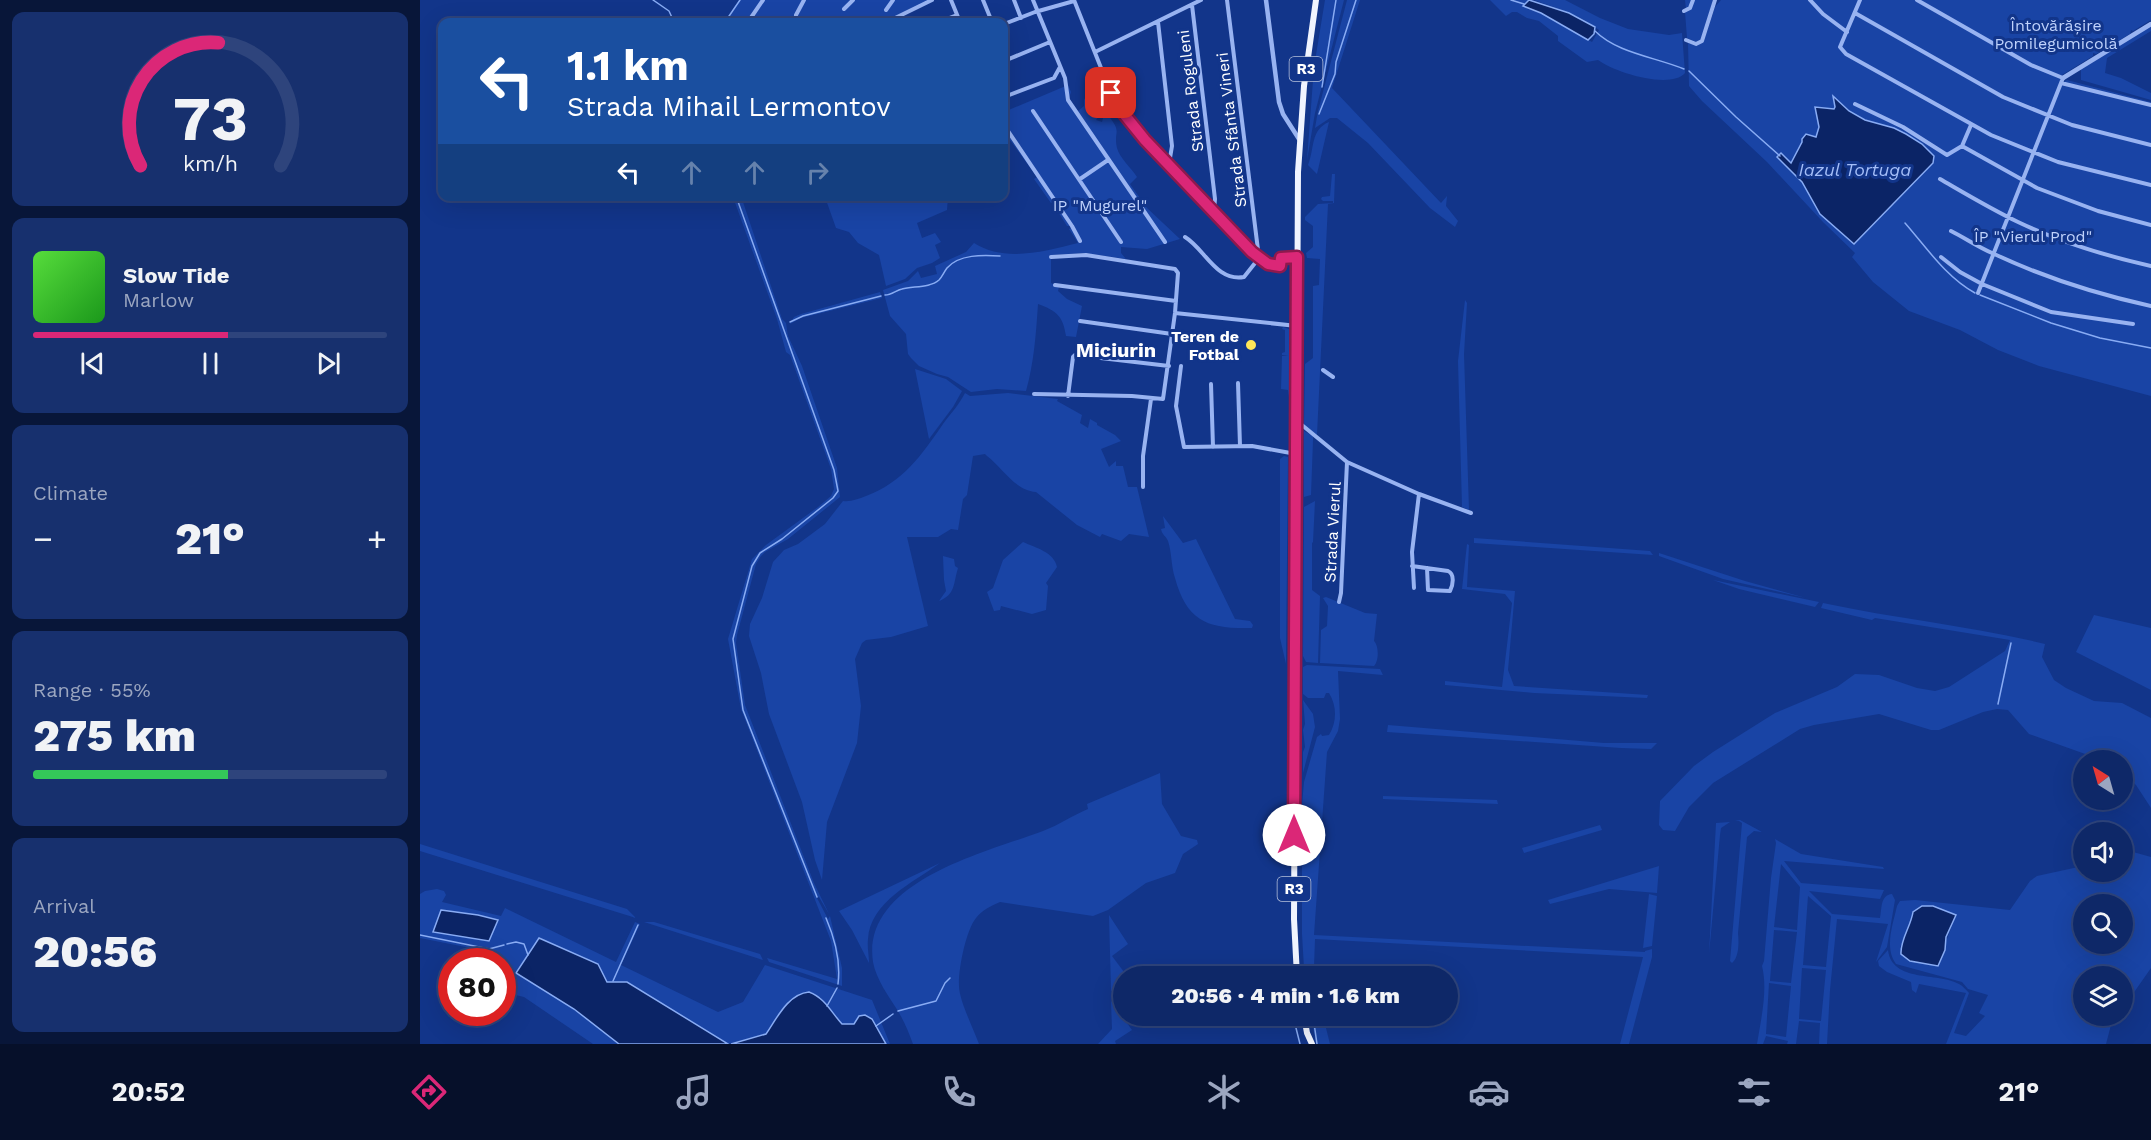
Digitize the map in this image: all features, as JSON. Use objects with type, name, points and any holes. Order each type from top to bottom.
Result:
[{"type":"highway","name":"R3","points":[[1296,966],[1294,919],[1299,139],[1316,0]]},
{"type":"highway","points":[[1306,1026],[1307,1044]]},
{"type":"highway","points":[[1307,1033],[1312,1044]]},
{"type":"street","points":[[751,18],[763,0]]},
{"type":"street","points":[[796,15],[804,0]]},
{"type":"street","points":[[844,9],[853,0]]},
{"type":"street","points":[[886,10],[893,0]]},
{"type":"street","points":[[895,18],[932,0]]},
{"type":"street","points":[[951,0],[958,18]]},
{"type":"street","points":[[983,0],[990,18]]},
{"type":"street","points":[[1014,0],[1021,18]]},
{"type":"street","points":[[1033,0],[1066,81],[1068,100],[1165,242]]},
{"type":"street","points":[[1008,23],[1074,0],[1119,107],[1145,140],[1259,258],[1270,265],[1280,266],[1281,258],[1297,257]]},
{"type":"street","points":[[1095,52],[1202,0]]},
{"type":"street","name":"Strada Sfânta Vineri","points":[[1227,0],[1259,258]]},
{"type":"street","points":[[1266,0],[1279,102],[1283,114],[1299,139]]},
{"type":"street","points":[[1684,11],[1690,8],[1693,0]]},
{"type":"street","points":[[1686,40],[1696,44],[1703,40],[1715,0]]},
{"type":"street","points":[[1810,0],[1823,14],[1847,32]]},
{"type":"street","points":[[1860,0],[1840,47],[1846,54],[1971,125],[2033,152],[2058,162],[2151,185]]},
{"type":"street","points":[[1917,0],[2062,81],[2151,105]]},
{"type":"street","name":"Strada Roguleni","points":[[1192,5],[1215,199],[1214,210]]},
{"type":"street","points":[[1855,12],[2003,98],[2072,125],[2151,145]]},
{"type":"street","points":[[949,18],[957,15]]},
{"type":"street","points":[[1158,22],[1172,146],[1169,164]]},
{"type":"street","points":[[1978,292],[2062,81],[2151,24]]},
{"type":"street","points":[[1008,59],[1050,42]]},
{"type":"street","points":[[1008,96],[1054,78],[1060,67]]},
{"type":"street","points":[[1855,104],[1903,128],[1947,155],[1962,146],[1971,125]]},
{"type":"street","points":[[1033,111],[1122,242]]},
{"type":"street","points":[[1008,131],[1080,241]]},
{"type":"street","points":[[1962,146],[2021,180],[2098,211],[2151,225]]},
{"type":"street","points":[[1080,180],[1108,160]]},
{"type":"street","points":[[1940,179],[2007,217],[2040,232],[2089,249],[2151,266]]},
{"type":"street","points":[[1951,231],[1993,254],[2084,289],[2151,306]]},
{"type":"street","points":[[1185,237],[1192,241],[1215,267],[1228,276],[1244,277],[1259,258]]},
{"type":"street","points":[[1034,394],[1163,399],[1169,366],[1178,273],[1172,267],[1086,255],[1051,257]]},
{"type":"street","points":[[1941,257],[1982,285],[2059,314],[2133,324]]},
{"type":"street","points":[[1055,285],[1176,301]]},
{"type":"street","points":[[1175,313],[1297,326]]},
{"type":"street","points":[[1080,321],[1172,334]]},
{"type":"street","points":[[1068,396],[1074,356],[1169,366]]},
{"type":"street","points":[[1181,366],[1176,406],[1184,447],[1259,447],[1296,454]]},
{"type":"street","points":[[1323,370],[1333,377]]},
{"type":"street","points":[[1238,383],[1240,446]]},
{"type":"street","points":[[1211,384],[1213,447]]},
{"type":"street","points":[[1143,487],[1143,456],[1151,399]]},
{"type":"street","name":"Strada Vierul","points":[[1297,421],[1347,462],[1419,494],[1471,513]]},
{"type":"street","name":"Strada Vierul","points":[[1339,602],[1347,462]]},
{"type":"street","points":[[1414,588],[1412,566],[1419,494]]},
{"type":"street","points":[[1412,566],[1448,571],[1452,573],[1450,591],[1428,590],[1426,568]]},
{"type":"green space","points":[[739,0],[930,0],[893,18],[727,18]]},
{"type":"green space","points":[[1325,0],[1344,0],[1315,113],[1307,160],[1314,67]]},
{"type":"green space","points":[[1347,0],[1360,0],[1332,88],[1441,203],[1447,196],[1446,206],[1458,221],[1455,227],[1430,208],[1368,143],[1337,118],[1330,118],[1315,128]]},
{"type":"green space","points":[[1490,0],[1529,0],[1526,2],[1527,9],[1541,13],[1592,42],[1599,30],[1568,12],[1534,0],[1565,0],[1628,29],[1669,35],[1682,33],[1685,73],[1678,78],[1655,80],[1629,74],[1598,60],[1587,62],[1558,41],[1558,36],[1539,21],[1517,12],[1506,16]]},
{"type":"green space","points":[[1685,0],[1713,0],[1702,39],[1696,42],[1687,38],[1685,12],[1688,11]]},
{"type":"green space","name":"ÎP \"Vierul Prod\"","points":[[1721,0],[2151,0],[2151,20],[2131,30],[2130,34],[2096,54],[2093,53],[2093,56],[2062,75],[2060,80],[2151,102],[2151,396],[2039,366],[1998,350],[1960,330],[1909,311],[1873,282],[1852,257],[1855,253],[1689,86],[1688,43],[1695,45],[1704,41],[1715,7]]},
{"type":"green space","points":[[2151,26],[2151,31],[2107,58],[2105,73],[2151,93],[2151,100],[2081,80],[2081,69]]},
{"type":"green space","name":"IP \"Mugurel\"","points":[[1068,85],[1071,92],[1069,98],[1078,111],[1084,106],[1084,98],[1090,109],[1099,116],[1096,120],[1102,122],[1103,118],[1108,115],[1113,121],[1118,152],[1137,177],[1130,184],[1147,208],[1180,239],[1147,249],[1121,247],[1121,253],[1126,259],[1084,253],[1051,255],[1051,283],[1059,287],[1058,291],[1067,299],[1082,306],[1076,337],[1066,336],[1058,315],[1038,304],[1033,359],[1026,391],[997,389],[971,392],[948,377],[919,366],[911,358],[908,354],[906,334],[890,316],[883,290],[908,281],[918,271],[921,278],[937,274],[935,266],[966,252],[974,243],[999,253],[1025,254],[1078,243],[1069,229],[1070,226],[1067,226],[1054,203],[1051,203],[1034,179],[1037,177],[1008,137],[1008,110]]},
{"type":"green space","points":[[1329,122],[1317,174],[1308,165],[1316,135],[1323,125]]},
{"type":"green space","points":[[1332,174],[1335,174],[1334,203],[1328,204],[1317,435],[1304,426],[1305,364],[1313,358],[1313,286],[1319,285],[1320,259],[1307,258],[1306,253],[1313,247],[1313,226],[1305,220],[1305,217],[1318,204],[1333,203],[1333,201],[1321,199],[1330,196]]},
{"type":"green space","points":[[734,201],[743,201],[782,319],[786,323],[788,336],[802,366],[837,468],[840,497],[788,539],[765,552],[756,564],[736,643],[745,705],[814,883],[829,914],[819,897],[817,898],[828,919],[830,916],[842,968],[842,986],[769,962],[767,958],[837,979],[831,941],[741,709],[728,639],[752,559],[766,545],[831,496],[834,489],[831,469],[790,355],[786,352],[777,319]]},
{"type":"green space","points":[[826,201],[948,201],[947,210],[917,223],[922,238],[935,233],[941,242],[935,245],[940,258],[917,268],[905,279],[886,286],[879,255],[858,243],[849,232],[836,228]]},
{"type":"green space","points":[[880,292],[882,298],[801,318],[790,324],[794,317],[801,314]]},
{"type":"green space","points":[[1465,300],[1467,303],[1464,354],[1469,510],[1462,507],[1458,361]]},
{"type":"green space","points":[[1283,327],[1289,329],[1289,397],[1288,390],[1281,389],[1282,356],[1288,356],[1282,355],[1285,352]]},
{"type":"green space","points":[[915,369],[946,379],[962,391],[929,439]]},
{"type":"green space","points":[[965,393],[970,396],[1008,393],[1058,399],[1057,401],[1082,415],[1080,423],[1088,428],[1090,419],[1115,435],[1121,441],[1101,449],[1109,467],[1116,461],[1116,466],[1123,466],[1128,487],[1137,487],[1149,537],[1129,534],[1121,541],[1102,534],[1100,537],[1077,525],[1036,492],[1015,483],[985,454],[973,456],[967,495],[963,499],[958,530],[951,529],[938,537],[907,537],[928,626],[891,637],[866,640],[862,643],[855,659],[861,706],[857,743],[827,822],[822,880],[815,860],[802,802],[769,714],[761,673],[749,636],[750,624],[762,598],[773,562],[784,550],[798,544],[825,524],[843,501],[852,501],[866,496],[901,476],[927,447]]},
{"type":"green space","points":[[1304,431],[1313,436],[1313,440],[1311,495],[1304,497]]},
{"type":"green space","points":[[1284,456],[1288,457],[1286,664],[1280,638],[1280,459]]},
{"type":"green space","points":[[1315,501],[1312,590],[1320,596],[1318,663],[1306,662],[1303,656],[1304,507]]},
{"type":"green space","points":[[1163,516],[1183,543],[1196,539],[1235,619],[1250,621],[1252,628],[1223,627],[1211,624],[1202,620],[1186,605],[1174,573],[1168,541],[1161,529],[1165,528]]},
{"type":"green space","points":[[1474,538],[1650,551],[1653,555],[1474,543]]},
{"type":"green space","points":[[1023,542],[1048,554],[1057,567],[1046,583],[1048,586],[1046,610],[1032,614],[1001,606],[1000,610],[994,611],[987,592],[993,588],[1003,560]]},
{"type":"green space","points":[[1467,544],[1469,545],[1467,587],[1515,591],[1508,670],[1514,686],[1648,695],[1647,698],[1534,693],[1445,685],[1445,681],[1502,687],[1512,603],[1505,594],[1462,589]]},
{"type":"green space","points":[[1659,553],[1806,598],[1723,579],[1659,556]]},
{"type":"green space","points":[[943,556],[954,559],[955,566],[958,568],[951,592],[939,601],[946,591]]},
{"type":"green space","points":[[1713,580],[1819,602],[1815,607],[1739,589]]},
{"type":"green space","points":[[1326,597],[1365,613],[1377,614],[1374,641],[1378,654],[1374,666],[1320,663],[1321,630],[1327,626],[1328,606],[1323,598]]},
{"type":"green space","points":[[1823,603],[1990,632],[2045,644],[2042,657],[2054,680],[2094,701],[2122,703],[2151,718],[2151,808],[2133,782],[2133,750],[2074,750],[2029,734],[2008,710],[1997,709],[1983,712],[1939,730],[1931,730],[1879,714],[1800,729],[1713,783],[1689,807],[1675,831],[1663,830],[1659,825],[1660,801],[1694,766],[1775,713],[1837,687],[1855,674],[1879,675],[1917,688],[1935,691],[1949,687],[2005,651],[2010,640],[1875,618],[1872,620],[1821,608]]},
{"type":"green space","points":[[2094,615],[2151,628],[2151,690],[2076,652]]},
{"type":"green space","points":[[1307,665],[1380,669],[1383,675],[1338,671],[1340,719],[1338,731],[1327,752],[1314,935],[1645,952],[1652,949],[1652,957],[1629,1044],[1620,1044],[1643,957],[1315,939],[1314,966],[1304,966],[1302,804],[1304,782],[1317,737],[1321,734],[1322,736],[1329,735],[1334,725],[1335,714],[1334,703],[1329,693],[1326,693],[1324,698],[1308,698],[1303,694],[1303,667]]},
{"type":"green space","points":[[1303,700],[1313,714],[1315,727],[1303,773],[1305,724]]},
{"type":"green space","points":[[1388,725],[1604,743],[1657,743],[1651,749],[1621,748],[1387,732]]},
{"type":"green space","points":[[1160,773],[1162,804],[1181,836],[1197,840],[1198,844],[1183,854],[1175,873],[1146,883],[1108,910],[1093,916],[1000,902],[987,909],[976,918],[969,931],[963,950],[959,979],[961,999],[979,1044],[913,1044],[902,1019],[880,981],[873,962],[875,934],[887,910],[907,890],[932,874],[961,860],[1049,829],[1088,809],[1087,804]]},
{"type":"green space","points":[[1383,796],[1497,800],[1498,804],[1383,799]]},
{"type":"green space","points":[[1740,820],[1762,832],[1754,831],[1747,837],[1738,950],[1732,963],[1730,961],[1742,823],[1735,821]]},
{"type":"green space","points":[[1730,822],[1721,828],[1709,954],[1716,823]]},
{"type":"green space","points":[[1600,825],[1602,830],[1524,853],[1522,848]]},
{"type":"green space","points":[[1775,839],[1801,854],[1883,867],[1884,869],[1784,861],[1801,883],[1884,890],[1880,899],[1809,891],[1832,914],[1880,918],[1885,897],[1892,894],[1895,900],[1887,947],[1876,962],[1888,924],[1837,919],[1827,1044],[1819,1044],[1820,1023],[1799,1021],[1796,1044],[1787,1044],[1788,1041],[1766,1036],[1763,1044],[1757,1044],[1763,1005],[1762,966]],"holes":[[[1781,864],[1800,887],[1797,930],[1774,927]],[[1808,896],[1831,916],[1826,967],[1803,965]],[[1774,930],[1797,932],[1791,983],[1770,981]],[[1802,968],[1826,970],[1821,1021],[1799,1019]],[[1769,983],[1791,986],[1786,1037],[1766,1034]]]},
{"type":"green space","points":[[420,844],[627,909],[636,918],[420,851]]},
{"type":"green space","points":[[2133,852],[2151,857],[2151,968],[2133,994],[2133,966],[2073,966],[2073,1026],[2111,1026],[2106,1044],[1946,1044],[1966,993],[1919,984],[1916,993],[1912,990],[1911,982],[1887,972],[1879,966],[1878,961],[1888,950],[1891,960],[1898,968],[1917,975],[1950,980],[1962,986],[1969,993],[1954,1033],[1966,1036],[1985,1016],[1979,1013],[1988,995],[1968,989],[1962,982],[1896,964],[1892,958],[1890,936],[1897,906],[1900,901],[1915,900],[2010,910],[2030,881],[2037,876],[2073,868],[2073,882],[2133,882]],"holes":[[[1933,906],[1956,915],[1944,947],[1900,948],[1911,923],[1913,912]]]},
{"type":"green space","points":[[940,863],[895,894],[876,914],[868,939],[869,963],[839,911]]},
{"type":"green space","points":[[1659,866],[1657,893],[1609,889],[1550,904],[1548,900]]},
{"type":"green space","points":[[437,889],[444,891],[446,895],[442,902],[501,916],[505,908],[616,962],[635,922],[640,924],[621,965],[718,1012],[743,1002],[765,965],[872,1000],[890,1044],[886,1044],[872,1019],[865,1015],[854,1024],[842,1024],[820,997],[783,1008],[766,1034],[728,1044],[627,982],[607,982],[539,938],[516,973],[516,948],[471,948],[420,938],[420,894]]},
{"type":"green space","points":[[1649,894],[1657,896],[1652,946],[1643,948]]},
{"type":"green space","points":[[1109,915],[1128,944],[1112,956],[1120,966],[1113,966],[1113,993],[1111,990]]},
{"type":"green space","points":[[644,922],[654,922],[760,954],[763,960]]},
{"type":"green space","points":[[516,973],[574,1009],[619,1044],[593,1044],[524,997],[516,995]]},
{"type":"green space","points":[[1111,1001],[1113,1026],[1129,1026],[1132,1030],[1115,1041],[1116,1044],[1098,1044],[1112,1029]]},
{"type":"green space","points":[[1313,1026],[1326,1026],[1330,1044],[1316,1044]]},
{"type":"water","points":[[1529,0],[1569,13],[1595,27],[1594,34],[1588,40],[1541,13],[1523,6]]},
{"type":"water","name":"Iazul Tortuga","points":[[1833,96],[1849,111],[1865,120],[1894,128],[1906,134],[1922,144],[1934,156],[1933,163],[1854,244],[1820,214],[1802,182],[1777,157],[1781,153],[1791,163],[1806,134],[1816,137],[1819,127],[1815,107],[1834,109]]},
{"type":"water","points":[[1922,906],[1933,906],[1956,915],[1946,937],[1945,950],[1938,966],[1910,961],[1901,954],[1913,912]]},
{"type":"water","points":[[441,910],[498,920],[489,941],[433,932]]},
{"type":"water","points":[[539,938],[598,964],[607,982],[627,982],[728,1044],[619,1044],[574,1009],[516,973]]},
{"type":"water","points":[[809,992],[824,1002],[842,1024],[854,1024],[859,1016],[865,1015],[872,1019],[886,1044],[731,1044],[766,1034],[789,1002]]},
{"type":"waterway","points":[[653,0],[669,11],[672,18]]},
{"type":"waterway","points":[[728,18],[740,0]]},
{"type":"waterway","points":[[1322,87],[1336,0]]},
{"type":"waterway","points":[[1319,114],[1335,74],[1336,62],[1356,0]]},
{"type":"waterway","points":[[1511,0],[1524,4]]},
{"type":"waterway","points":[[1595,31],[1625,50],[1684,69]]},
{"type":"waterway","points":[[1689,71],[1780,156]]},
{"type":"waterway","points":[[738,201],[834,470],[838,491],[833,498],[782,539],[760,553],[752,566],[733,639],[743,710],[817,897]]},
{"type":"waterway","points":[[1905,223],[1946,270],[1975,293]]},
{"type":"waterway","points":[[885,295],[902,289],[935,283],[947,268],[958,260],[979,256],[1000,256]]},
{"type":"waterway","points":[[1980,295],[2051,323],[2100,338],[2151,348]]},
{"type":"waterway","points":[[790,322],[803,316],[881,296]]},
{"type":"waterway","points":[[1998,704],[2011,643]]},
{"type":"waterway","points":[[826,918],[836,950],[839,967],[838,984]]},
{"type":"waterway","points":[[613,981],[638,925]]},
{"type":"waterway","points":[[420,935],[489,949],[504,945]]},
{"type":"waterway","points":[[507,944],[516,942],[524,944],[528,955]]},
{"type":"waterway","points":[[898,1011],[936,1001],[950,978]]},
{"type":"waterway","points":[[827,1006],[837,988]]},
{"type":"waterway","points":[[876,1026],[893,1014]]},
{"type":"waterway","points":[[1296,1026],[1300,1044]]},
{"type":"waterway","points":[[1314,1026],[1317,1044]]},
{"type":"place","name":"Teren de Fotbal","points":[[1251,345]]},
{"type":"district","name":"Miciurin","points":[[1116,350]]},
{"type":"route","points":[[1111,93],[1145,140],[1252,252],[1272,266],[1280,266],[1281,258],[1297,257],[1294,835]]},
{"type":"park label","name":"Întovărășire Pomilegumicolă","points":[[2056,34]]}]
